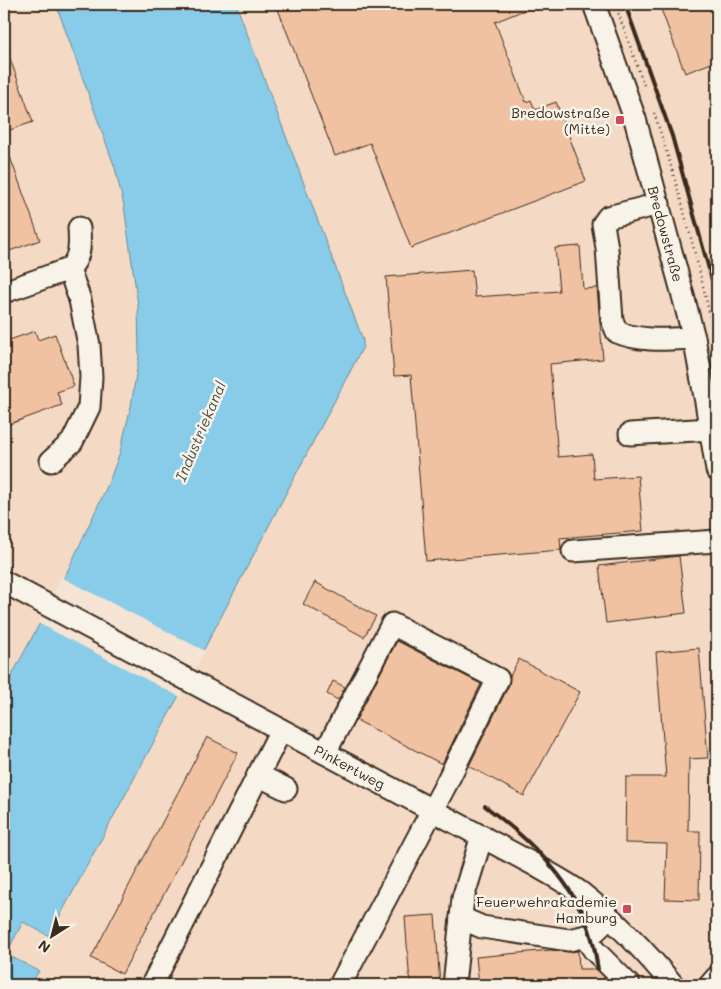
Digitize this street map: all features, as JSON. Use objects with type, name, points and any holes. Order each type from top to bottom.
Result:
[{"type":"street","name":"Bredowstraße","points":[[594,4],[635,118],[659,204],[694,338],[717,470]]},
{"type":"street","points":[[659,204],[608,217],[603,224],[607,248],[612,320],[618,332],[625,335],[662,340],[694,338]]},
{"type":"street","points":[[4,292],[69,269],[76,263],[80,248],[79,228]]},
{"type":"street","points":[[50,461],[72,442],[89,407],[91,377],[89,346],[80,300],[69,269]]},
{"type":"street","points":[[630,434],[711,429]]},
{"type":"street","points":[[573,551],[717,541]]},
{"type":"street","name":"Pinkertweg","points":[[4,582],[482,836],[565,883],[580,893],[632,939],[673,985]]},
{"type":"street","points":[[325,753],[392,624],[498,679],[340,985]]},
{"type":"street","points":[[152,985],[281,730]]},
{"type":"street","points":[[258,774],[286,789]]},
{"type":"street","points":[[454,985],[463,898],[482,836]]},
{"type":"street","points":[[461,918],[482,927],[569,940],[591,936],[609,918]]},
{"type":"street","points":[[585,937],[594,950],[629,985]]},
{"type":"street","points":[[710,985],[717,977]]},
{"type":"path","points":[[615,4],[647,93]]},
{"type":"path","points":[[653,111],[670,159],[703,282],[717,348]]},
{"type":"shaded area","points":[[4,4],[56,4],[115,168],[124,206],[138,305],[139,356],[131,406],[120,452],[109,482],[67,572],[4,690]]},
{"type":"shaded area","points":[[236,4],[717,4],[717,985],[30,985],[36,977],[5,954],[23,922],[49,936],[203,651],[363,347],[363,340]]},
{"type":"water","name":"Industriekanal","points":[[56,4],[236,4],[363,340],[363,347],[203,651],[49,936],[23,922],[6,954],[39,971],[30,985],[4,985],[4,690],[67,572],[109,482],[120,452],[131,406],[139,356],[138,305],[124,206],[115,168]]},
{"type":"pier","points":[[61,577],[205,651],[180,697],[38,623]]},
{"type":"building","points":[[276,4],[539,4],[495,22],[526,102],[531,100],[535,110],[556,102],[586,181],[411,248],[370,143],[335,156]]},
{"type":"building","points":[[659,4],[717,4],[717,61],[685,73]]},
{"type":"building","points":[[4,46],[33,122],[4,132]]},
{"type":"building","points":[[4,144],[40,240],[4,253]]},
{"type":"building","points":[[580,246],[583,289],[597,288],[603,359],[550,364],[558,457],[592,454],[594,479],[638,476],[643,531],[560,538],[561,550],[426,561],[411,375],[394,376],[386,277],[472,270],[475,297],[559,291],[555,248]]},
{"type":"building","points":[[35,331],[38,340],[55,334],[74,386],[57,392],[62,405],[4,426],[4,342]]},
{"type":"building","points":[[679,556],[686,613],[606,623],[599,566]]},
{"type":"building","points":[[315,582],[376,616],[364,637],[303,604]]},
{"type":"building","points":[[397,641],[481,684],[442,764],[356,720]]},
{"type":"building","points":[[699,648],[708,758],[689,759],[688,831],[700,831],[699,900],[665,899],[667,844],[625,843],[626,777],[666,777],[656,652]]},
{"type":"building","points":[[519,659],[580,692],[524,796],[469,766],[509,685],[510,676]]},
{"type":"building","points":[[333,681],[345,687],[338,700],[327,694]]},
{"type":"building","points":[[207,737],[238,753],[122,974],[91,958]]},
{"type":"building","points":[[435,915],[440,985],[410,985],[405,917]]},
{"type":"building","points":[[551,950],[578,951],[579,969],[596,969],[604,977],[604,985],[479,985],[476,957]]},
{"type":"railway","points":[[625,4],[672,136],[717,298]]},
{"type":"railway","points":[[485,806],[534,848],[563,881],[585,918],[593,943],[598,969]]},
{"type":"place","name":"Bredowstraße (Mitte)","points":[[620,120]]},
{"type":"place","name":"Feuerwehrakademie Hamburg","points":[[627,909]]}]
